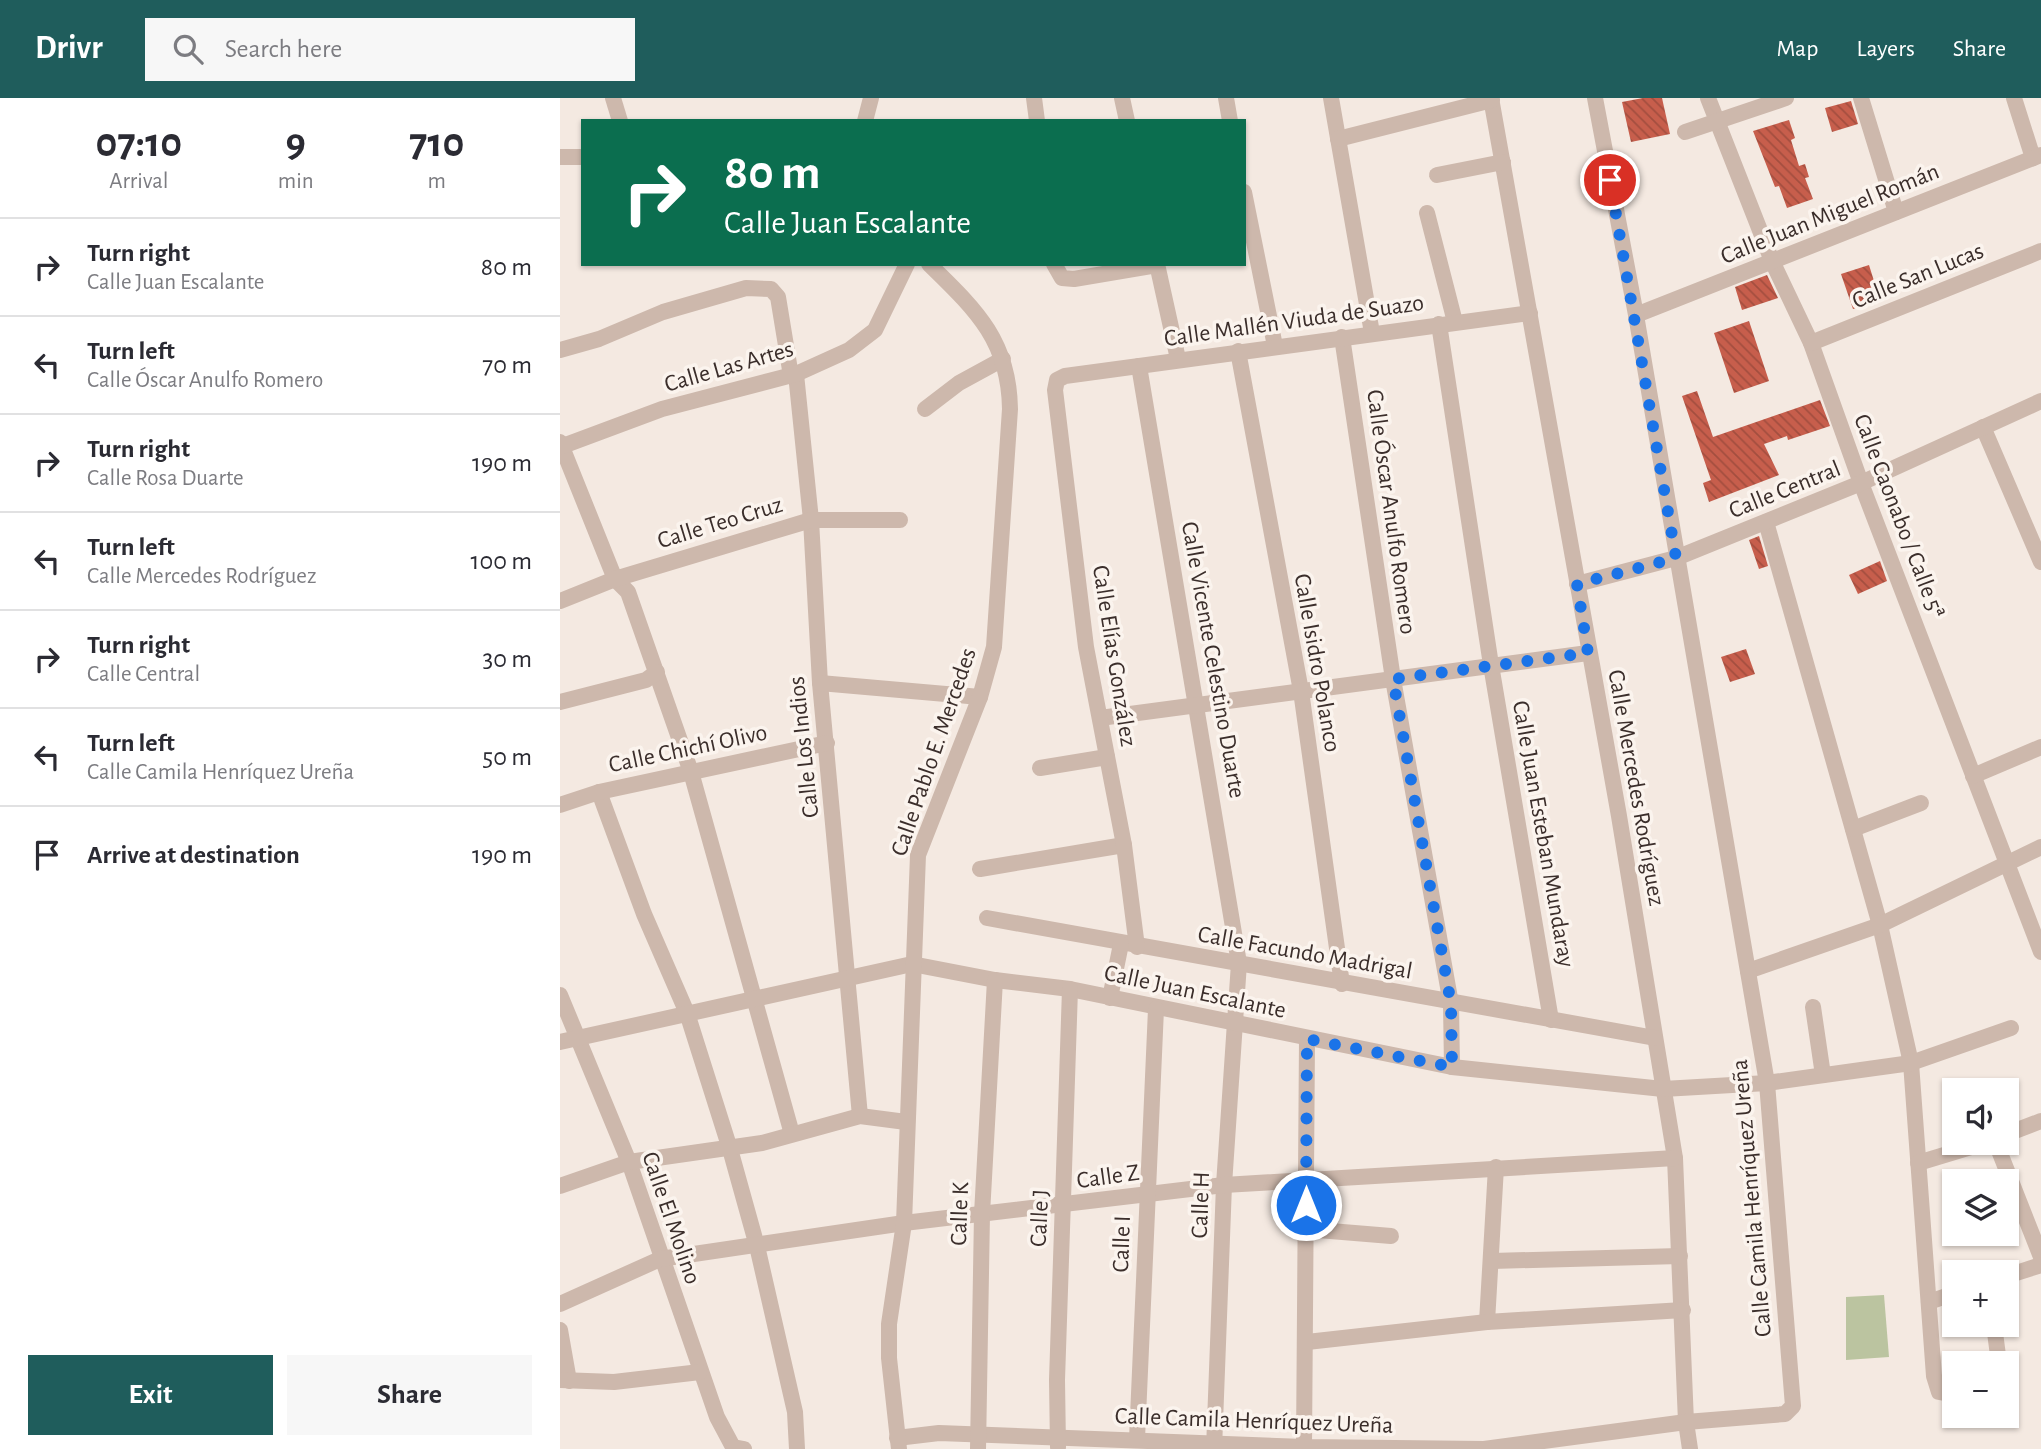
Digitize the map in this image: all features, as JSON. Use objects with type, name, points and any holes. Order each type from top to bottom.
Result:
[{"type":"street","points":[[613,98],[619,119]]},
{"type":"street","points":[[866,119],[871,98]]},
{"type":"street","points":[[1034,98],[1037,119]]},
{"type":"street","points":[[1122,98],[1127,119]]},
{"type":"street","points":[[1226,98],[1230,119]]},
{"type":"street","points":[[1331,98],[1372,333]]},
{"type":"street","name":"Calle Camila Henríquez Ureña","points":[[898,1443],[939,1433],[979,1442],[1058,1444],[1137,1439],[1215,1445],[1485,1448],[1686,1422],[1785,1414],[1793,1406],[1767,1083],[1636,316],[1595,98]]},
{"type":"street","name":"Calle Caonabo / Calle 5ª","points":[[1708,98],[1772,261],[1811,343],[1861,483],[2041,952]]},
{"type":"street","points":[[1685,132],[1786,98]]},
{"type":"street","points":[[1861,98],[1896,212]]},
{"type":"street","points":[[2014,98],[2037,156]]},
{"type":"street","points":[[1338,139],[1491,99]]},
{"type":"street","name":"Calle Mercedes Rodríguez","points":[[1491,99],[1675,1158],[1686,1422],[1690,1449]]},
{"type":"street","name":"Calle Juan Miguel Román","points":[[1636,316],[2037,156]]},
{"type":"street","points":[[560,157],[581,157]]},
{"type":"street","points":[[1437,176],[1503,162]]},
{"type":"street","points":[[1246,201],[1275,346]]},
{"type":"street","name":"Calle Juan Esteban Mundaray","points":[[1427,213],[1447,323],[1491,665],[1551,1020]]},
{"type":"street","name":"Calle San Lucas","points":[[1811,343],[2041,251]]},
{"type":"street","name":"Calle Las Artes","points":[[561,445],[662,409],[794,375],[849,350],[875,330],[906,266]]},
{"type":"street","name":"Calle Pablo E. Mercedes","points":[[898,1443],[889,1357],[889,1324],[904,1223],[918,855],[980,697],[994,647],[1010,409],[1009,379],[1003,359],[975,309],[931,266]]},
{"type":"street","points":[[1055,266],[1062,278],[1074,279],[1146,266]]},
{"type":"street","points":[[1157,266],[1178,359]]},
{"type":"street","name":"Calle Los Indios","points":[[560,350],[598,339],[663,312],[746,288],[771,289],[778,297],[794,375],[811,520],[820,684],[860,1116]]},
{"type":"street","name":"Calle Mallén Viuda de Suazo","points":[[1065,376],[1530,313]]},
{"type":"street","name":"Calle Óscar Anulfo Romero","points":[[1342,337],[1393,679],[1451,1004],[1452,1067]]},
{"type":"street","name":"Calle Isidro Polanco","points":[[1238,351],[1301,691],[1342,984]]},
{"type":"street","points":[[925,409],[958,383],[1003,359]]},
{"type":"street","name":"Calle Vicente Celestino Duarte","points":[[1139,366],[1239,963]]},
{"type":"street","name":"Calle Elías González","points":[[1065,376],[1057,380],[1055,390],[1087,647],[1124,845],[1129,945],[1110,998]]},
{"type":"street","name":"Calle Central","points":[[1577,584],[1676,558],[1861,483],[2041,401]]},
{"type":"street","points":[[1983,427],[2041,562]]},
{"type":"street","points":[[561,445],[615,579],[628,592],[691,772],[792,1134]]},
{"type":"street","name":"Calle Teo Cruz","points":[[560,601],[615,579],[811,520],[900,520]]},
{"type":"street","points":[[1766,522],[1880,925],[1911,1063],[1929,1302],[1937,1387],[1942,1393]]},
{"type":"street","points":[[1100,718],[1588,653]]},
{"type":"street","points":[[560,702],[646,680],[657,672]]},
{"type":"street","points":[[820,684],[980,697]]},
{"type":"street","name":"Calle Chichí Olivo","points":[[560,805],[599,792],[827,743]]},
{"type":"street","points":[[1973,776],[2041,747]]},
{"type":"street","points":[[1040,768],[1107,757]]},
{"type":"street","points":[[599,792],[644,914],[687,1013],[730,1149],[757,1246],[794,1412],[797,1449]]},
{"type":"street","points":[[1853,829],[1921,803]]},
{"type":"street","points":[[980,869],[1124,845]]},
{"type":"street","points":[[1748,971],[1880,925],[2006,862],[2041,848]]},
{"type":"street","name":"Calle Facundo Madrigal","points":[[987,918],[1451,1004],[1655,1038]]},
{"type":"street","name":"Calle H","points":[[1215,1445],[1224,1185],[1239,963]]},
{"type":"street","name":"Calle Juan Escalante","points":[[568,1041],[912,964],[995,980],[1070,989],[1156,1009],[1452,1067],[1663,1089],[1767,1083],[1911,1063],[2011,1028]]},
{"type":"street","name":"Calle K","points":[[979,1442],[982,1214],[995,980]]},
{"type":"street","name":"Calle J","points":[[1058,1444],[1057,1380],[1070,989]]},
{"type":"street","name":"Calle El Molino","points":[[560,995],[568,1041],[629,1162],[700,1372],[735,1448]]},
{"type":"street","points":[[1813,1007],[1823,1075]]},
{"type":"street","name":"Calle I","points":[[1137,1439],[1156,1009]]},
{"type":"street","points":[[1304,1447],[1307,1342],[1307,1039]]},
{"type":"street","points":[[560,1186],[629,1162],[730,1149],[860,1116],[906,1122]]},
{"type":"street","points":[[2019,1130],[2041,1121]]},
{"type":"street","points":[[1918,1163],[1944,1155]]},
{"type":"street","points":[[2001,1155],[2041,1257]]},
{"type":"street","name":"Calle Z","points":[[560,1304],[660,1259],[904,1223],[1224,1185],[1675,1158]]},
{"type":"street","points":[[1487,1322],[1496,1167]]},
{"type":"street","points":[[1306,1229],[1391,1236]]},
{"type":"street","points":[[1492,1261],[1680,1256]]},
{"type":"street","points":[[2019,1272],[2041,1265]]},
{"type":"street","points":[[1929,1302],[1942,1298]]},
{"type":"street","points":[[1307,1342],[1487,1322],[1683,1310]]},
{"type":"street","points":[[560,1330],[564,1380],[614,1382],[700,1372]]},
{"type":"green space","points":[[1884,1295],[1889,1357],[1846,1360],[1846,1297]]},
{"type":"building","points":[[1662,98],[1670,134],[1631,142],[1622,102]]},
{"type":"building","points":[[1851,101],[1858,124],[1832,132],[1825,108]]},
{"type":"building","points":[[1789,120],[1795,138],[1791,140],[1799,166],[1805,164],[1809,177],[1805,178],[1813,199],[1787,208],[1779,186],[1775,187],[1753,131]]},
{"type":"building","points":[[1869,265],[1880,300],[1853,309],[1841,274]]},
{"type":"building","points":[[1767,275],[1778,298],[1742,310],[1735,287]]},
{"type":"building","points":[[1749,321],[1769,381],[1734,393],[1714,333]]},
{"type":"building","points":[[1697,391],[1713,437],[1820,400],[1830,426],[1788,440],[1787,436],[1764,444],[1779,475],[1709,502],[1703,483],[1711,480],[1682,396]]},
{"type":"building","points":[[1759,536],[1768,566],[1759,569],[1749,540]]},
{"type":"building","points":[[1880,561],[1887,581],[1858,594],[1849,575]]},
{"type":"building","points":[[1746,649],[1755,674],[1730,682],[1721,657]]},
{"type":"route","points":[[1306,1205],[1307,1039],[1452,1067],[1451,1004],[1393,679],[1588,653],[1577,584],[1676,558],[1636,316],[1610,180]]}]
